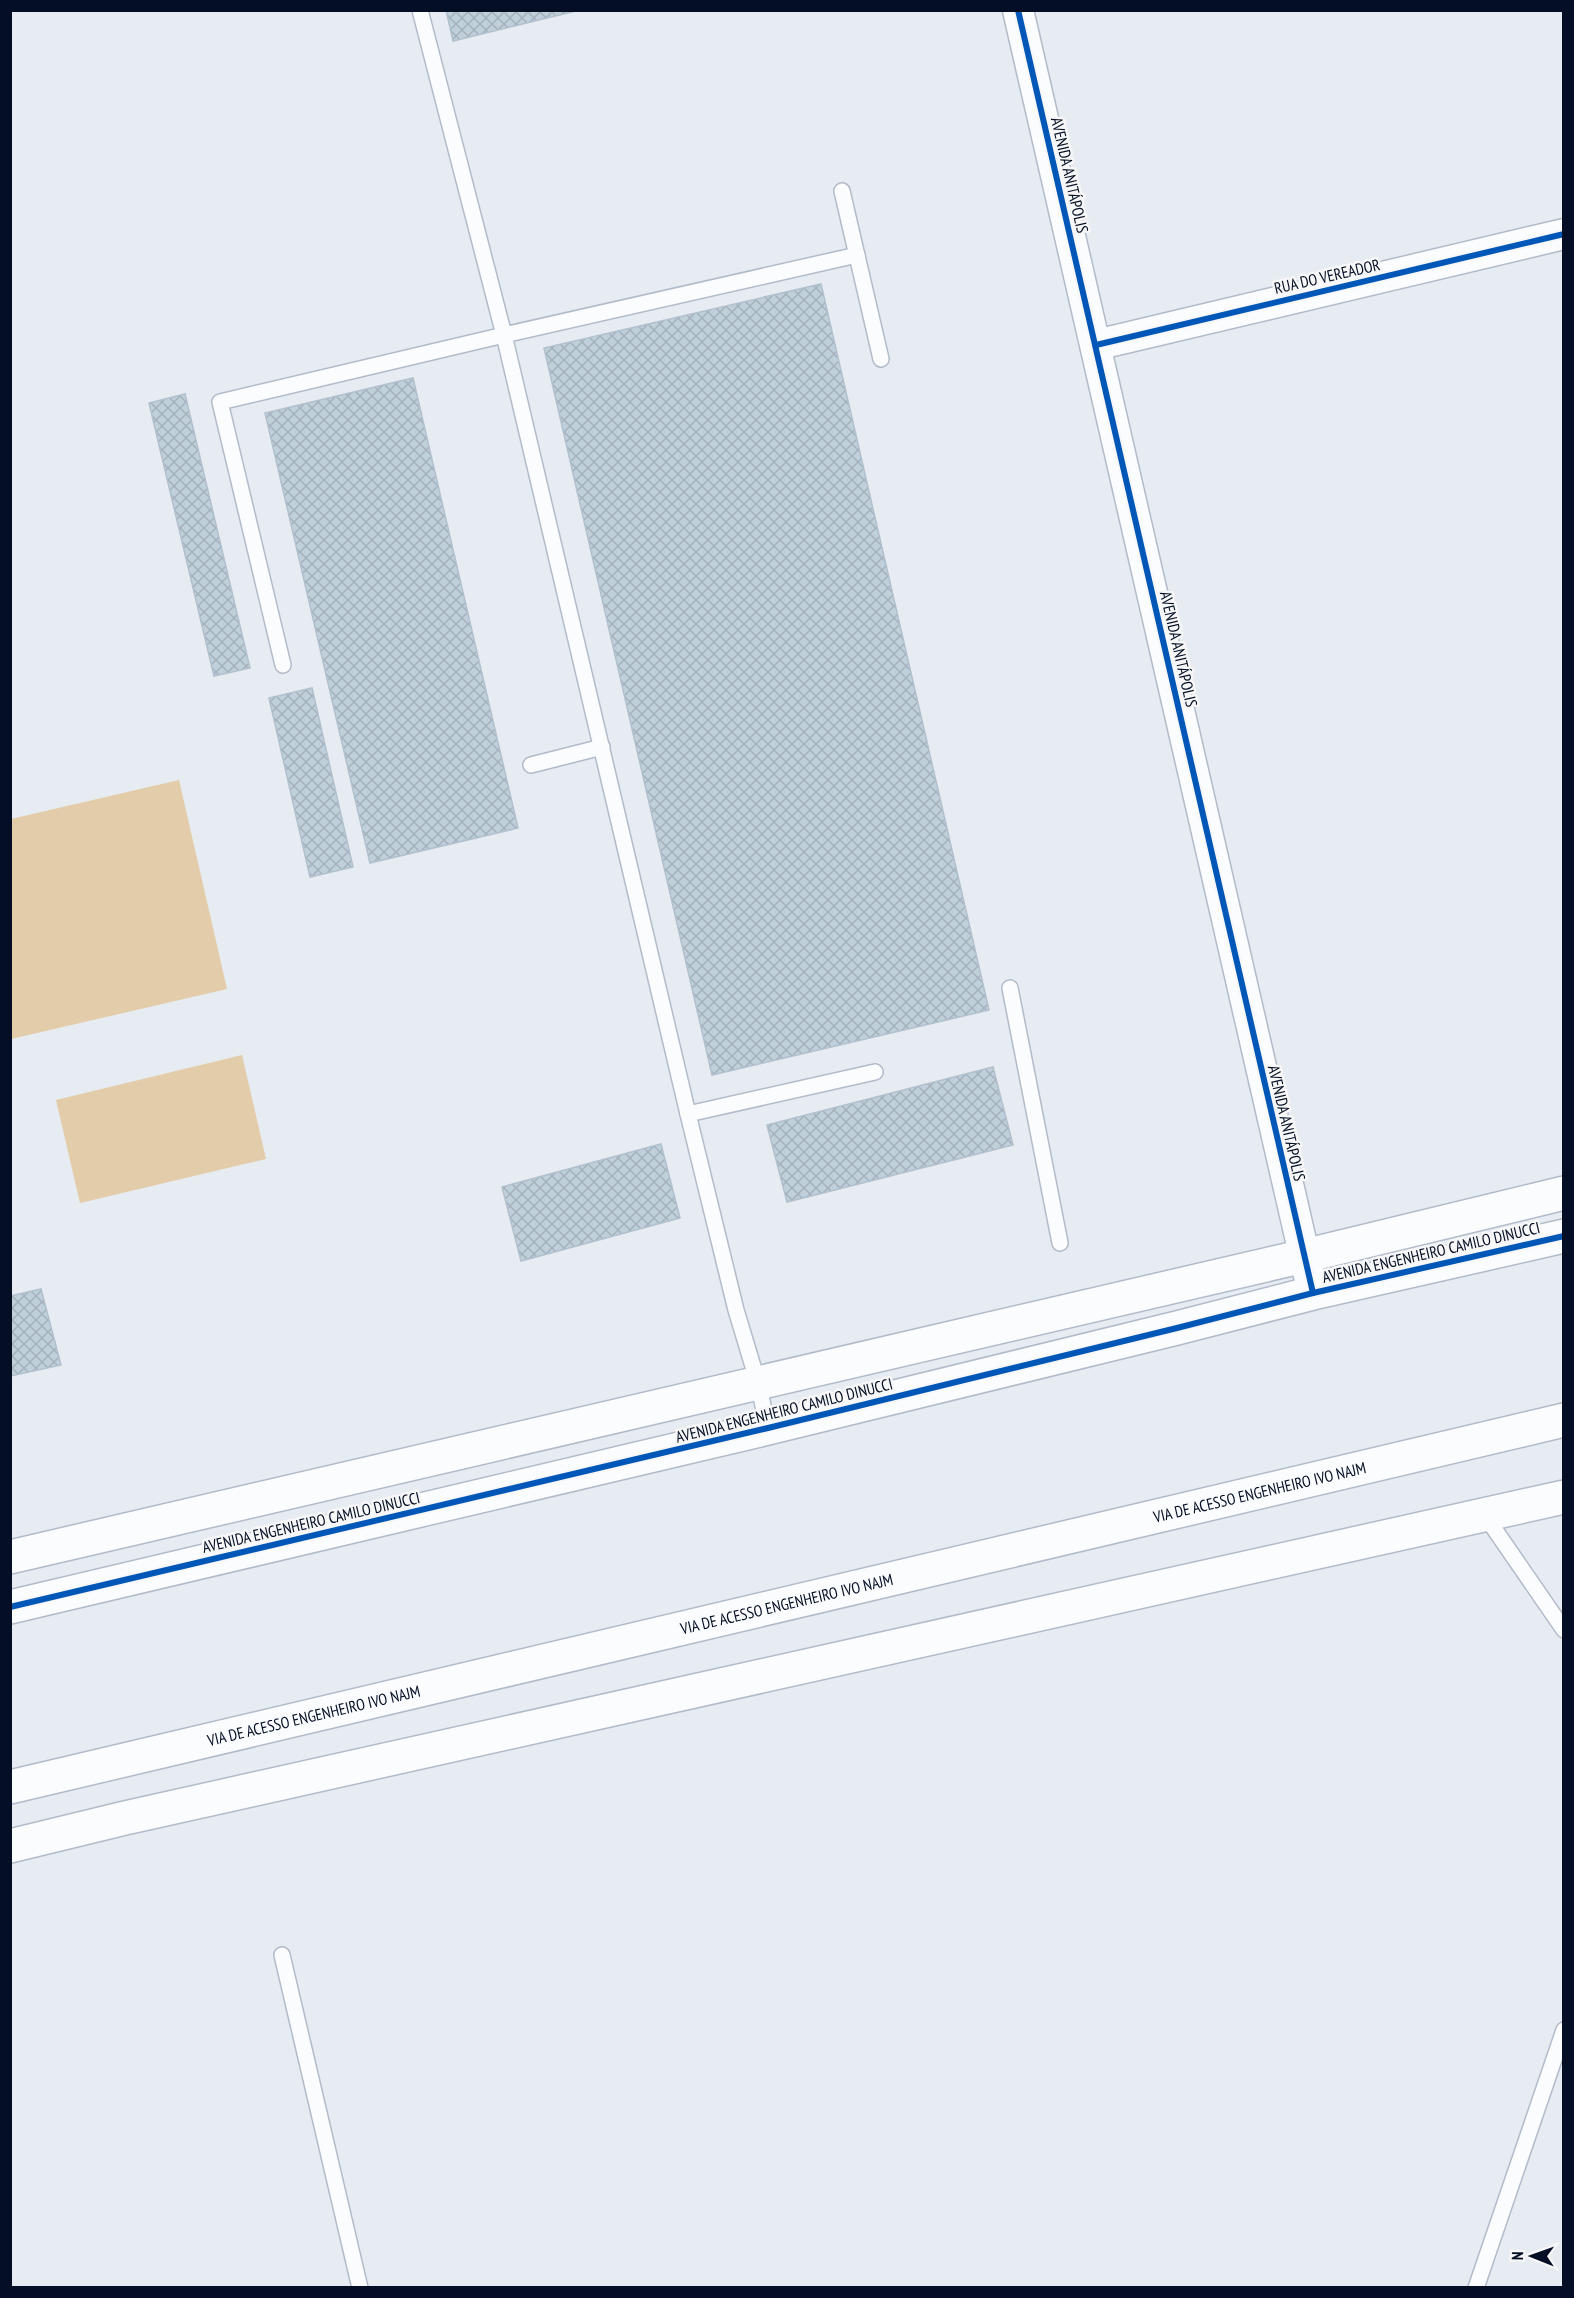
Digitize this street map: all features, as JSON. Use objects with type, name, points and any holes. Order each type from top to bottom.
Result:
[{"type":"street","name":"AVENIDA ANITÁPOLIS","points":[[1018,10],[1313,1293]]},
{"type":"street","name":"RUA DO VEREADOR","points":[[1096,345],[1563,234]]},
{"type":"street","name":"AVENIDA ENGENHEIRO CAMILO DINUCCI","points":[[10,1557],[1304,1256],[1563,1193]]},
{"type":"street","name":"AVENIDA ENGENHEIRO CAMILO DINUCCI","points":[[10,1607],[768,1428],[1178,1329],[1313,1293],[1563,1236]]},
{"type":"street","name":"VIA DE ACESSO ENGENHEIRO IVO NAJM","points":[[10,1787],[1563,1420]]},
{"type":"street","points":[[10,1846],[136,1815],[1563,1497]]},
{"type":"lane","points":[[420,10],[504,334],[688,1114],[736,1310],[758,1383],[768,1428]]},
{"type":"lane","points":[[842,191],[881,359]]},
{"type":"lane","points":[[283,665],[220,402],[504,334],[857,255]]},
{"type":"lane","points":[[531,765],[602,747]]},
{"type":"lane","points":[[1010,988],[1060,1243]]},
{"type":"lane","points":[[688,1114],[875,1072]]},
{"type":"lane","points":[[1484,1514],[1563,1630]]},
{"type":"lane","points":[[282,1955],[360,2288]]},
{"type":"lane","points":[[1476,2288],[1563,2030]]},
{"type":"shaded area","points":[[179,780],[227,989],[11,1039],[11,819]]},
{"type":"shaded area","points":[[242,1055],[266,1159],[80,1203],[56,1100]]},
{"type":"building","points":[[446,10],[580,10],[453,41]]},
{"type":"building","points":[[821,284],[989,1010],[712,1075],[544,348]]},
{"type":"building","points":[[413,378],[518,828],[370,863],[265,413]]},
{"type":"building","points":[[185,394],[250,668],[214,676],[149,403]]},
{"type":"building","points":[[312,688],[353,867],[310,877],[269,698]]},
{"type":"building","points":[[993,1067],[1013,1145],[787,1202],[767,1125]]},
{"type":"building","points":[[661,1144],[680,1218],[521,1261],[502,1187]]},
{"type":"building","points":[[41,1289],[61,1365],[10,1376],[10,1296]]},
{"type":"cycle path","points":[[1018,10],[1313,1293]]},
{"type":"cycle path","points":[[1096,345],[1564,234]]},
{"type":"cycle path","points":[[10,1607],[768,1428],[1313,1293],[1564,1236]]}]
